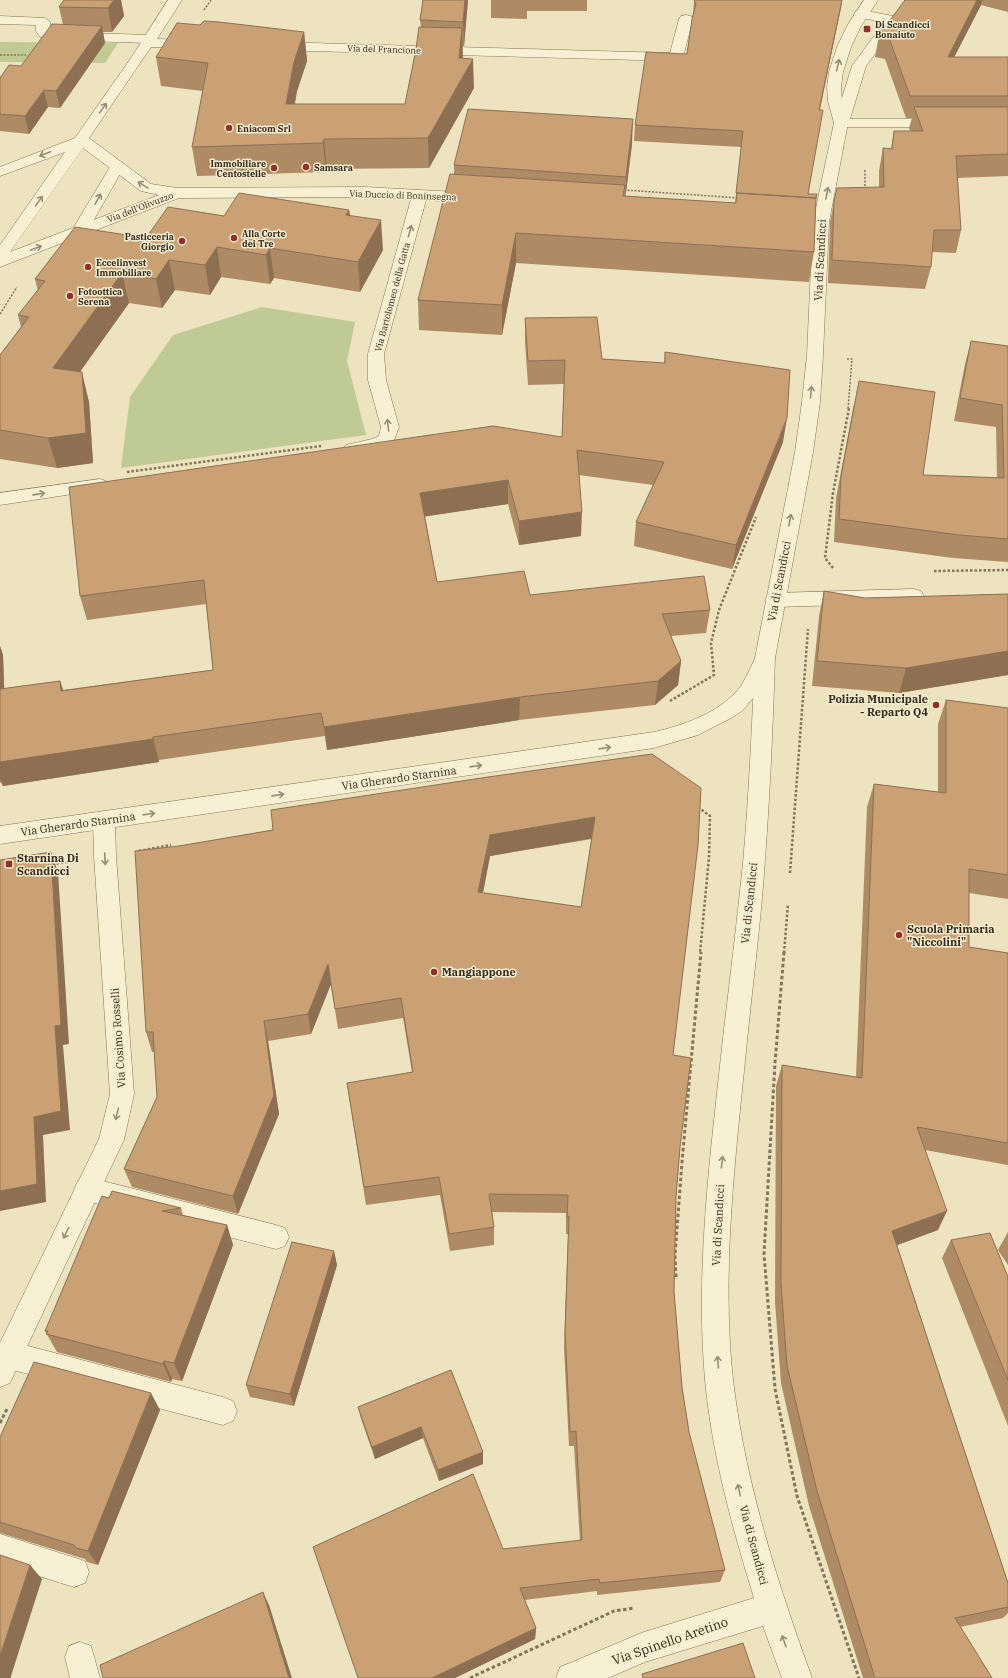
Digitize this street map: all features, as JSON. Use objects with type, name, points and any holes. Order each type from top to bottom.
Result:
[{"type":"street","points":[[0,256],[82,140],[175,0]]},
{"type":"street","name":"Via di Scandicci","points":[[841,123],[835,101],[834,87],[836,72],[844,47],[861,14],[872,0]]},
{"type":"street","name":"Via di Scandicci","points":[[797,1678],[772,1608],[756,1554],[729,1443],[720,1387],[716,1334],[717,1222],[721,1165],[754,862],[765,658],[804,452],[815,355],[814,221],[841,123],[859,66],[893,20],[861,14]]},
{"type":"street","name":"Via del Francione","points":[[261,46],[676,58],[686,19]]},
{"type":"street","points":[[0,20],[40,21],[43,22],[43,31],[45,34],[52,36],[205,44]]},
{"type":"street","points":[[841,123],[955,123]]},
{"type":"street","points":[[0,172],[82,140]]},
{"type":"street","name":"Via dell'Olivuzzo","points":[[82,140],[146,188],[177,193]]},
{"type":"street","points":[[80,230],[117,167]]},
{"type":"street","name":"Via Duccio di Boninsegna","points":[[177,193],[365,192],[492,199]]},
{"type":"street","name":"Via dell'Olivuzzo","points":[[0,262],[177,193]]},
{"type":"street","name":"Via Bartolomeo della Gatta","points":[[330,448],[377,444],[387,439],[390,427],[377,380],[376,354],[420,194]]},
{"type":"street","points":[[0,500],[123,478]]},
{"type":"street","points":[[775,600],[928,596]]},
{"type":"street","name":"Via Gherardo Starnina","points":[[0,835],[614,747],[665,738],[686,731],[731,707],[744,696],[753,683],[765,658]]},
{"type":"street","name":"Via Cosimo Rosselli","points":[[4,1364],[111,1140],[122,1094],[105,856],[104,820]]},
{"type":"street","points":[[87,1189],[276,1237]]},
{"type":"street","points":[[4,1364],[223,1411]]},
{"type":"street","points":[[0,1549],[74,1572]]},
{"type":"street","name":"Via Spinello Aretino","points":[[571,1678],[644,1647],[772,1608]]},
{"type":"path","points":[[182,43],[211,0]]},
{"type":"path","points":[[624,190],[741,198]]},
{"type":"path","points":[[123,478],[330,448]]},
{"type":"path","points":[[668,702],[714,675],[711,643],[719,610],[757,515]]},
{"type":"path","points":[[790,881],[809,622]]},
{"type":"path","points":[[698,806],[710,816],[709,857]]},
{"type":"path","points":[[135,851],[174,845]]},
{"type":"path","points":[[51,864],[73,861],[74,869]]},
{"type":"path","points":[[788,897],[775,1064],[764,1254],[775,1389],[798,1496],[859,1678]]},
{"type":"green space","points":[[0,42],[118,43],[105,63],[0,62]]},
{"type":"green space","points":[[262,307],[355,322],[347,361],[366,435],[121,468],[130,397],[173,335]]},
{"type":"building","points":[[64,0],[114,0],[108,8],[59,7]]},
{"type":"building","points":[[423,0],[465,0],[463,22],[420,20]]},
{"type":"building","points":[[694,0],[842,0],[819,110],[823,110],[808,194],[817,194],[816,198],[736,193],[743,131],[635,125],[646,52],[687,54],[692,19],[696,4]]},
{"type":"building","points":[[905,0],[977,0],[948,57],[1008,57],[1008,96],[910,96],[889,38],[879,35]]},
{"type":"building","points":[[204,21],[304,32],[294,62],[286,104],[405,104],[419,27],[462,28],[459,58],[473,59],[428,138],[324,139],[323,143],[192,147],[208,63],[156,57],[177,23],[200,25]]},
{"type":"building","points":[[52,24],[102,26],[56,91],[44,90],[25,116],[0,114],[0,78],[9,65],[21,66]]},
{"type":"building","points":[[914,107],[1008,107],[1008,154],[956,156],[961,230],[934,230],[931,267],[832,260],[834,200],[837,188],[884,187],[883,148],[892,149],[894,131],[923,131]]},
{"type":"building","points":[[468,109],[633,119],[626,177],[454,165]]},
{"type":"building","points":[[450,174],[625,185],[623,196],[736,203],[737,193],[816,198],[814,252],[516,233],[502,305],[418,300]]},
{"type":"building","points":[[239,193],[349,210],[346,215],[381,220],[358,262],[270,248],[266,255],[217,247],[205,265],[169,260],[156,279],[122,273],[53,368],[82,372],[86,433],[48,438],[0,430],[0,355],[29,317],[18,315],[45,281],[35,279],[75,227],[146,238],[168,207],[224,216]]},
{"type":"building","points":[[597,317],[602,359],[665,363],[665,352],[790,370],[787,418],[736,545],[636,522],[664,462],[577,450],[582,512],[519,521],[508,480],[420,493],[437,582],[524,571],[530,595],[704,576],[710,610],[662,614],[681,661],[658,681],[520,697],[324,727],[321,713],[153,737],[153,739],[0,762],[0,689],[60,681],[61,691],[213,670],[204,580],[80,596],[69,487],[493,426],[562,437],[565,360],[528,361],[525,318]]},
{"type":"building","points":[[971,341],[1008,346],[1008,539],[959,535],[839,519],[841,476],[859,381],[935,392],[923,475],[1004,478],[1002,405],[960,398]]},
{"type":"building","points":[[824,591],[865,598],[1008,594],[1008,651],[906,668],[817,661]]},
{"type":"building","points":[[946,700],[1008,708],[1008,875],[969,869],[969,947],[1008,953],[1008,1143],[917,1127],[947,1211],[892,1231],[1008,1583],[1008,1607],[955,1618],[992,1678],[875,1678],[817,1491],[787,1366],[781,1284],[782,1065],[862,1078],[874,784],[946,793]]},
{"type":"building","points":[[652,754],[701,788],[698,845],[673,1055],[691,1058],[680,1147],[676,1197],[674,1291],[682,1387],[689,1432],[725,1570],[600,1583],[599,1579],[520,1588],[536,1628],[432,1678],[358,1678],[313,1547],[473,1474],[503,1549],[582,1540],[576,1431],[570,1432],[565,1332],[569,1216],[567,1217],[568,1195],[489,1194],[494,1227],[449,1234],[439,1177],[364,1187],[347,1083],[413,1072],[401,998],[335,1009],[328,964],[308,1014],[264,1021],[274,1095],[233,1196],[124,1169],[157,1097],[153,1032],[146,1032],[135,851],[179,846],[273,830],[271,810]],"holes":[[[595,817],[581,907],[478,892],[490,835]]]},
{"type":"building","points":[[51,852],[61,1025],[55,1026],[61,1111],[34,1117],[37,1184],[0,1191],[0,860]]},
{"type":"building","points":[[112,1191],[181,1208],[162,1211],[227,1225],[174,1363],[164,1361],[163,1364],[46,1334],[48,1331],[45,1331],[102,1196],[109,1198]]},
{"type":"building","points":[[990,1233],[1008,1277],[1008,1380],[951,1240]]},
{"type":"building","points":[[292,1242],[334,1251],[290,1394],[246,1385]]},
{"type":"building","points":[[34,1362],[151,1393],[88,1551],[76,1548],[74,1545],[0,1522],[0,1437]]},
{"type":"building","points":[[451,1370],[483,1452],[438,1470],[421,1427],[372,1447],[358,1407]]},
{"type":"building","points":[[0,1555],[30,1565],[0,1656]]},
{"type":"building","points":[[263,1592],[289,1678],[103,1678],[100,1665]]},
{"type":"building","points":[[743,1643],[755,1678],[643,1678],[642,1674]]},
{"type":"place","name":"Di Scandicci Bonaiuto","points":[[867,29]]},
{"type":"place","name":"Eniacom Srl","points":[[229,128]]},
{"type":"place","name":"Samsara","points":[[306,167]]},
{"type":"place","name":"Immobiliare Centostelle","points":[[274,168]]},
{"type":"place","name":"Alla Corte dei Tre","points":[[234,238]]},
{"type":"place","name":"Pasticceria Giorgio","points":[[182,241]]},
{"type":"place","name":"Eccelinvest Immobiliare","points":[[88,267]]},
{"type":"place","name":"Fotoottica Serena","points":[[70,296]]},
{"type":"place","name":"Polizia Municipale - Reparto Q4","points":[[936,705]]},
{"type":"place","name":"Starnina Di Scandicci","points":[[9,864]]},
{"type":"place","name":"Scuola Primaria \"Niccolini\"","points":[[899,935]]},
{"type":"place","name":"Mangiappone","points":[[434,972]]}]
